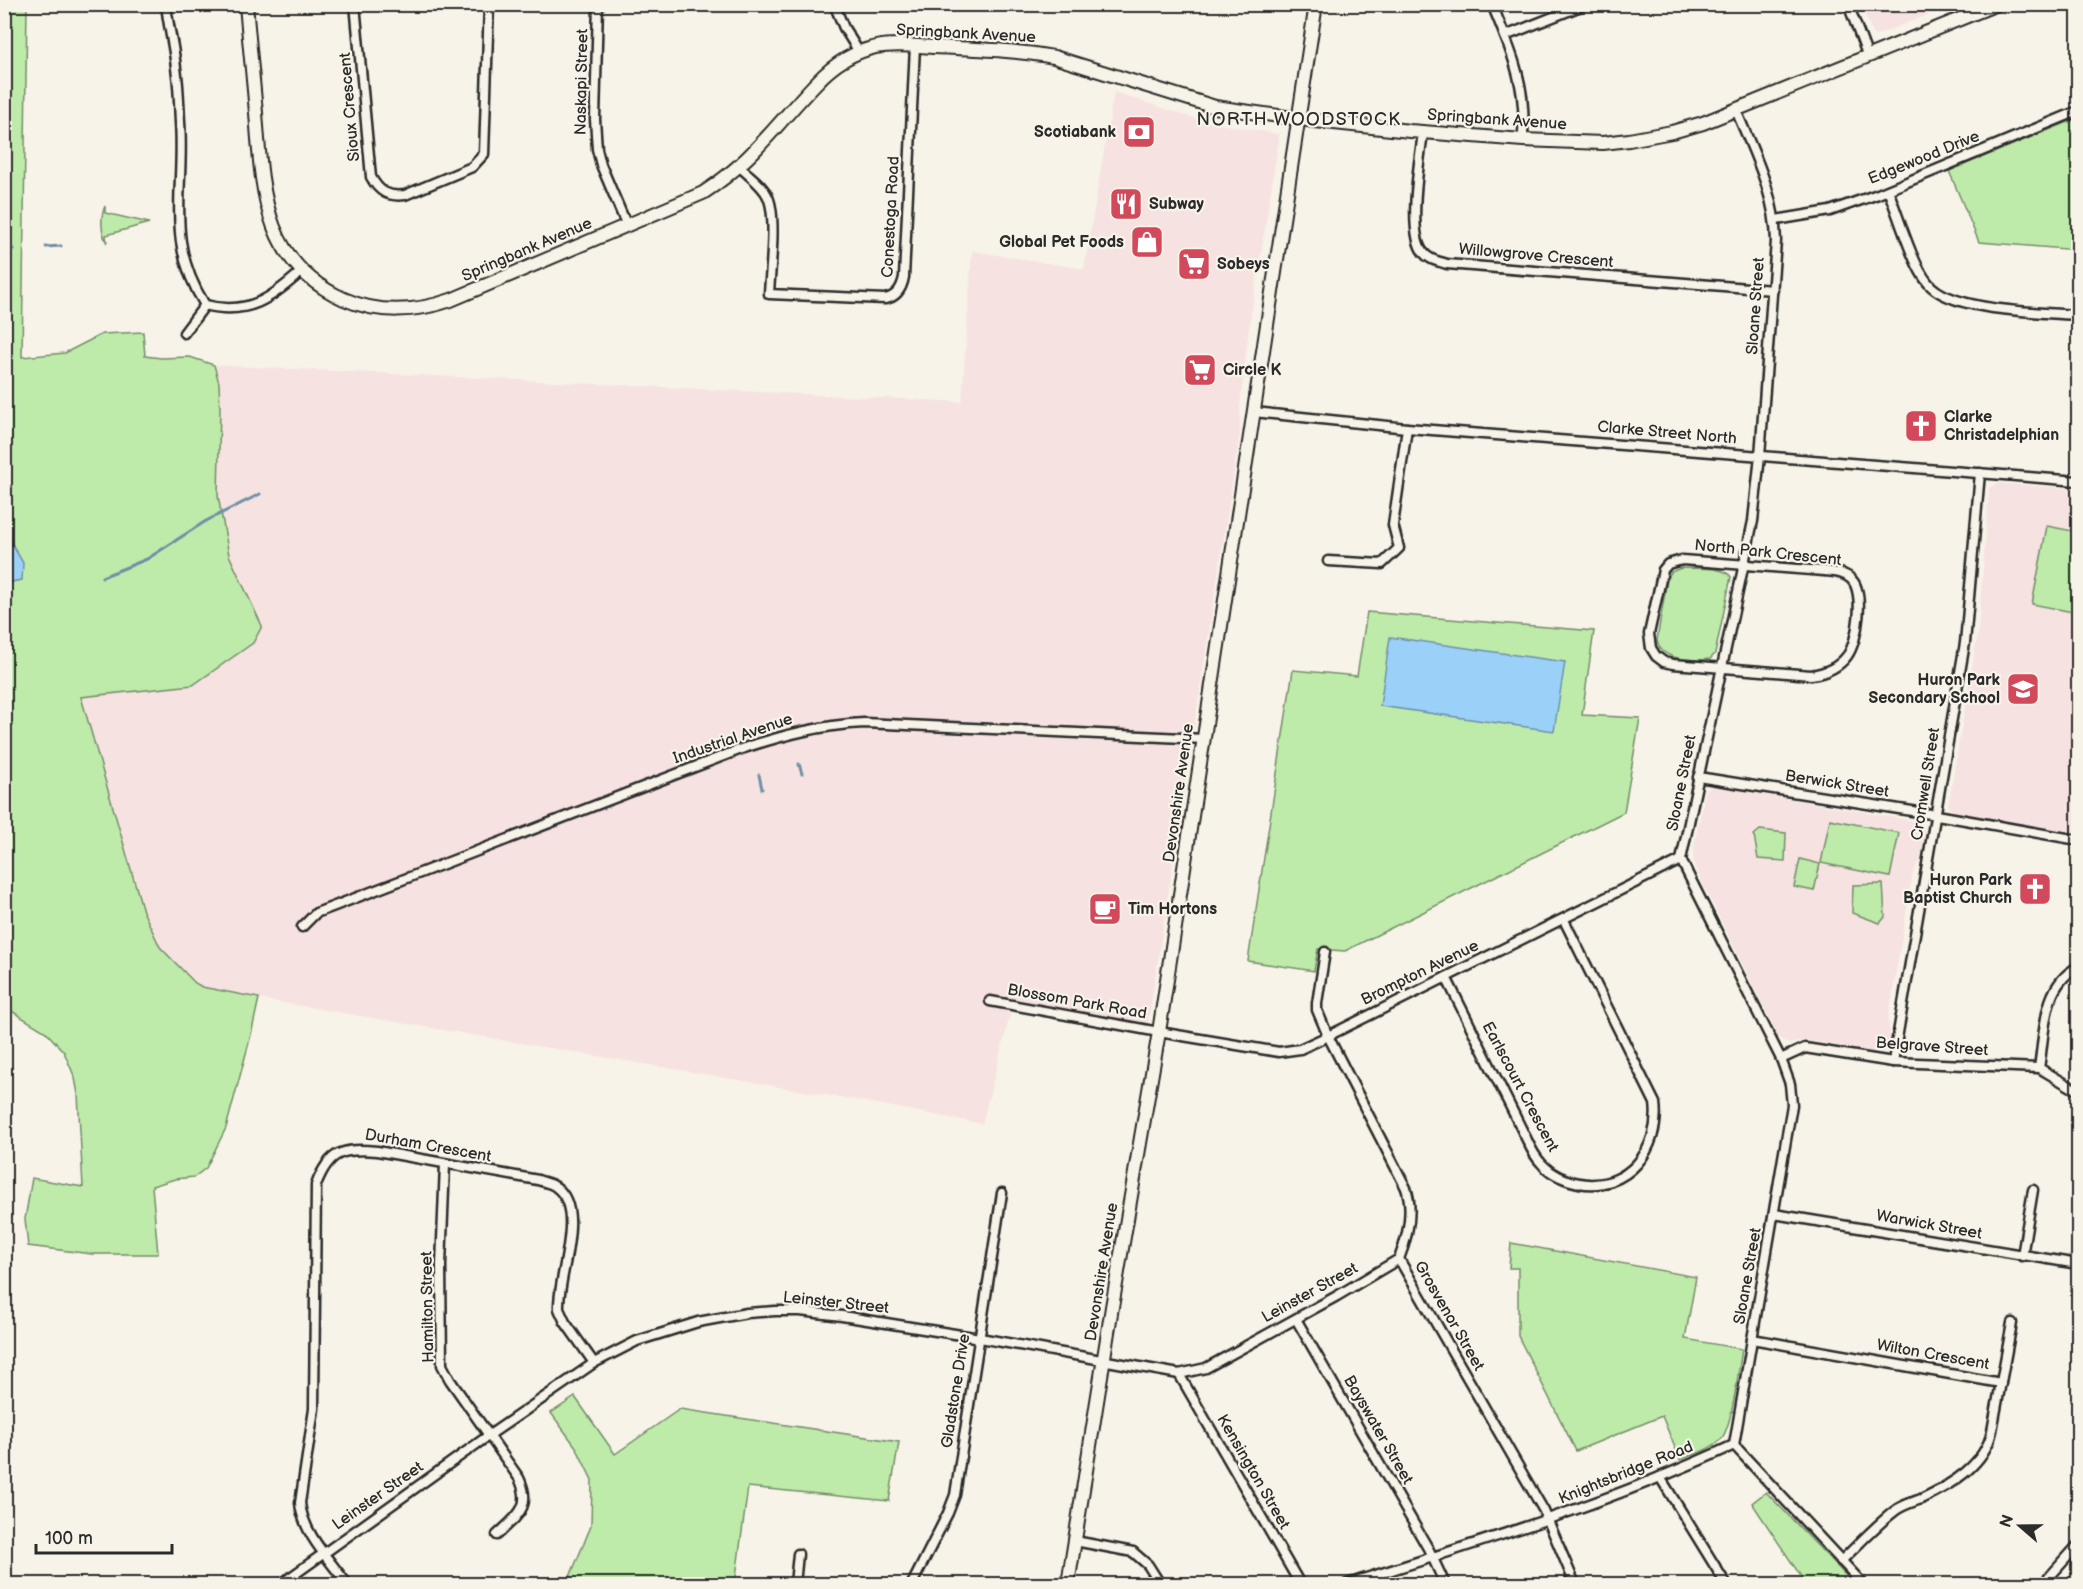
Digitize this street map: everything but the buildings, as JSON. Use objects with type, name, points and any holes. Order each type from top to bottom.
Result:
[{"type":"main road","name":"Springbank Avenue","points":[[246,4],[261,175],[266,206],[281,242],[303,271],[328,291],[357,303],[380,309],[412,309],[451,300],[703,193],[740,167],[819,80],[839,63],[859,52],[887,46],[1015,52],[1054,57],[1206,105],[1299,119],[1423,132],[1581,143],[1629,140],[1672,132],[1737,110],[1997,4]]},
{"type":"main road","name":"Devonshire Avenue","points":[[1068,1584],[1159,1032],[1316,4]]},
{"type":"street","points":[[166,4],[176,67],[181,123],[182,162],[178,208],[180,246],[190,278],[205,304],[237,308],[265,300],[303,271]]},
{"type":"street","name":"Sioux Crescent","points":[[355,4],[371,177],[383,192],[397,196],[405,195],[472,167],[484,154],[489,4]]},
{"type":"street","name":"Naskapi Street","points":[[598,4],[595,119],[597,149],[627,226]]},
{"type":"street","points":[[834,4],[844,28],[859,52]]},
{"type":"street","points":[[1492,4],[1505,36],[1521,91],[1523,140]]},
{"type":"street","points":[[1505,36],[1586,4]]},
{"type":"street","points":[[1848,4],[1868,57]]},
{"type":"street","name":"Conestoga Road","points":[[740,167],[762,188],[770,201],[772,230],[769,294],[891,298],[899,291],[904,277],[915,46]]},
{"type":"street","name":"Sloane Street","points":[[1734,1445],[1792,1107],[1790,1084],[1781,1059],[1681,860],[1753,521],[1773,290],[1776,220],[1769,191],[1737,110]]},
{"type":"street","name":"Edgewood Drive","points":[[1776,220],[1830,211],[1888,190],[2079,111]]},
{"type":"street","name":"Willowgrove Crescent","points":[[1423,132],[1414,228],[1419,247],[1429,258],[1447,264],[1773,290]]},
{"type":"street","points":[[1888,190],[1920,271],[1928,284],[1939,294],[1978,306],[2079,315]]},
{"type":"street","points":[[184,333],[205,304]]},
{"type":"street","name":"Clarke Street North","points":[[1254,412],[1407,428],[2079,481]]},
{"type":"street","points":[[1328,561],[1382,564],[1399,548],[1393,525],[1407,428]]},
{"type":"street","name":"Cromwell Street","points":[[1893,1062],[1965,643],[1980,473]]},
{"type":"street","name":"North Park Crescent","points":[[1674,561],[1704,561],[1833,572],[1847,576],[1856,584],[1859,599],[1854,640],[1847,656],[1834,668],[1825,673],[1796,675],[1721,668],[1668,663],[1653,652],[1649,634],[1659,584],[1663,570],[1668,564],[1674,561]]},
{"type":"street","name":"Industrial Avenue","points":[[302,927],[316,913],[744,748],[812,729],[864,723],[1204,739]]},
{"type":"street","name":"Berwick Street","points":[[1698,777],[2079,840]]},
{"type":"street","name":"Brompton Avenue","points":[[1159,1032],[1279,1052],[1300,1049],[1681,860]]},
{"type":"street","name":"Earlscourt Crescent","points":[[1446,977],[1527,1140],[1542,1164],[1573,1182],[1601,1184],[1616,1180],[1635,1167],[1649,1148],[1656,1122],[1655,1103],[1564,920]]},
{"type":"street","name":"Grosvenor Street","points":[[1325,952],[1317,1010],[1407,1192],[1410,1211],[1399,1259],[1548,1520],[1575,1584]]},
{"type":"street","points":[[2038,1068],[2052,993],[2061,979],[2079,968]]},
{"type":"street","name":"Blossom Park Road","points":[[990,1001],[1159,1032]]},
{"type":"street","name":"Belgrave Street","points":[[1781,1059],[1805,1048],[1893,1062],[2038,1068],[2079,1091]]},
{"type":"street","name":"Durham Crescent","points":[[324,1552],[306,1527],[300,1503],[314,1409],[316,1185],[321,1170],[327,1162],[342,1151],[355,1149],[377,1151],[538,1180],[555,1186],[564,1196],[570,1218],[559,1310],[594,1363]]},
{"type":"street","name":"Hamilton Street","points":[[444,1164],[441,1359],[449,1378],[519,1478],[525,1494],[522,1509],[497,1535]]},
{"type":"street","points":[[2022,1256],[2033,1190]]},
{"type":"street","name":"Gladstone Drive","points":[[912,1584],[955,1496],[1002,1193]]},
{"type":"street","name":"Warwick Street","points":[[1774,1214],[2022,1256],[2079,1263]]},
{"type":"street","name":"Leinster Street","points":[[280,1584],[594,1363],[637,1341],[676,1328],[756,1312],[800,1311],[980,1338],[1179,1374],[1206,1368],[1399,1259]]},
{"type":"street","name":"Bayswater Street","points":[[1296,1319],[1433,1558]]},
{"type":"street","points":[[2001,1383],[2012,1323]]},
{"type":"street","name":"Wilton Crescent","points":[[1752,1339],[2001,1383],[1990,1442],[1983,1454],[1967,1470],[1943,1488],[1898,1508],[1841,1561]]},
{"type":"street","name":"Kensington Street","points":[[1179,1374],[1300,1584]]},
{"type":"street","points":[[1734,1445],[1863,1584]]},
{"type":"street","name":"Knightsbridge Road","points":[[1347,1584],[1548,1520],[1660,1477],[1734,1445]]},
{"type":"street","points":[[1660,1477],[1726,1584]]},
{"type":"street","points":[[1075,1541],[1133,1552],[1148,1565],[1160,1584]]},
{"type":"street","points":[[2043,1584],[2079,1545]]},
{"type":"street","points":[[324,1552],[347,1584]]},
{"type":"street","points":[[795,1584],[798,1554]]},
{"type":"street","points":[[1433,1558],[1445,1584]]},
{"type":"shaded area","points":[[1861,5],[1953,5],[1874,36]]},
{"type":"shaded area","points":[[1114,92],[1202,121],[1278,134],[1279,139],[1249,328],[1240,406],[1240,433],[1148,1023],[1139,1024],[1004,998],[1011,1011],[982,1124],[856,1100],[225,993],[195,983],[160,947],[143,911],[81,696],[193,685],[261,627],[229,555],[218,496],[220,407],[219,383],[214,365],[962,402],[972,251],[1084,269]]},
{"type":"shaded area","name":"Huron Park Secondary School","points":[[1997,483],[2078,489],[2078,833],[1953,811],[1948,806],[1978,633],[1989,488]]},
{"type":"shaded area","points":[[1713,786],[1921,822],[1925,832],[1920,860],[1913,872],[1888,1020],[1890,1035],[1886,1051],[1880,1053],[1805,1040],[1789,1044],[1779,1038],[1695,868],[1693,859],[1695,841],[1705,794],[1707,789]]},
{"type":"green space","points":[[4,5],[27,5],[22,357],[65,353],[102,334],[143,332],[145,356],[190,357],[214,365],[219,383],[220,407],[218,496],[229,555],[262,626],[253,643],[193,685],[81,697],[143,911],[160,947],[195,983],[202,987],[259,998],[226,1128],[206,1168],[194,1177],[175,1179],[152,1186],[158,1254],[92,1254],[28,1246],[25,1219],[32,1178],[83,1187],[78,1094],[75,1078],[64,1052],[46,1032],[5,1007]]},
{"type":"green space","points":[[2078,118],[2078,250],[1979,242],[1949,171]]},
{"type":"green space","points":[[105,206],[105,213],[149,223],[106,235],[107,243],[102,225]]},
{"type":"green space","points":[[2047,526],[2078,532],[2078,613],[2032,604]]},
{"type":"green space","points":[[1681,568],[1715,569],[1731,577],[1715,654],[1710,659],[1678,658],[1664,652],[1659,647],[1657,640],[1667,580],[1671,572]]},
{"type":"green space","points":[[1367,612],[1594,631],[1582,715],[1640,718],[1624,812],[1345,951],[1318,949],[1314,971],[1248,961],[1293,670],[1357,676]]},
{"type":"green space","points":[[1830,819],[1899,833],[1890,877],[1821,863]]},
{"type":"green space","points":[[1760,830],[1786,833],[1785,861],[1758,859],[1754,835]]},
{"type":"green space","points":[[1800,859],[1820,864],[1814,891],[1794,887]]},
{"type":"green space","points":[[1883,884],[1885,917],[1880,923],[1852,913],[1853,885]]},
{"type":"green space","points":[[1511,1243],[1696,1277],[1685,1339],[1742,1349],[1732,1410],[1721,1439],[1707,1449],[1680,1460],[1662,1416],[1576,1451],[1518,1336],[1518,1268],[1509,1268]]},
{"type":"green space","points":[[575,1397],[615,1454],[680,1409],[899,1442],[889,1501],[748,1487],[735,1584],[567,1584],[591,1526],[592,1480],[576,1447],[551,1413]]},
{"type":"green space","points":[[1766,1492],[1854,1584],[1806,1584],[1752,1503]]},
{"type":"water","points":[[5,523],[12,544],[23,563],[22,580],[5,583]]},
{"type":"water","points":[[1390,637],[1565,662],[1554,731],[1380,706]]},
{"type":"waterway","points":[[46,247],[61,246]]},
{"type":"waterway","points":[[102,577],[147,559],[206,521],[260,494]]},
{"type":"waterway","points":[[799,764],[802,774]]},
{"type":"waterway","points":[[759,775],[762,789]]},
{"type":"place","name":"Scotiabank","points":[[1139,132]]},
{"type":"place","name":"Subway","points":[[1126,204]]},
{"type":"place","name":"Global Pet Foods","points":[[1147,242]]},
{"type":"place","name":"Sobeys","points":[[1194,264]]},
{"type":"place","name":"Circle K","points":[[1200,370]]},
{"type":"place","name":"Clarke Christadelphian","points":[[1921,426]]},
{"type":"place","name":"Huron Park Secondary School","points":[[2023,689]]},
{"type":"place","name":"Huron Park Baptist Church","points":[[2035,889]]},
{"type":"place","name":"Tim Hortons","points":[[1105,909]]},
{"type":"district","name":"NORTH WOODSTOCK","points":[[1299,119]]}]
